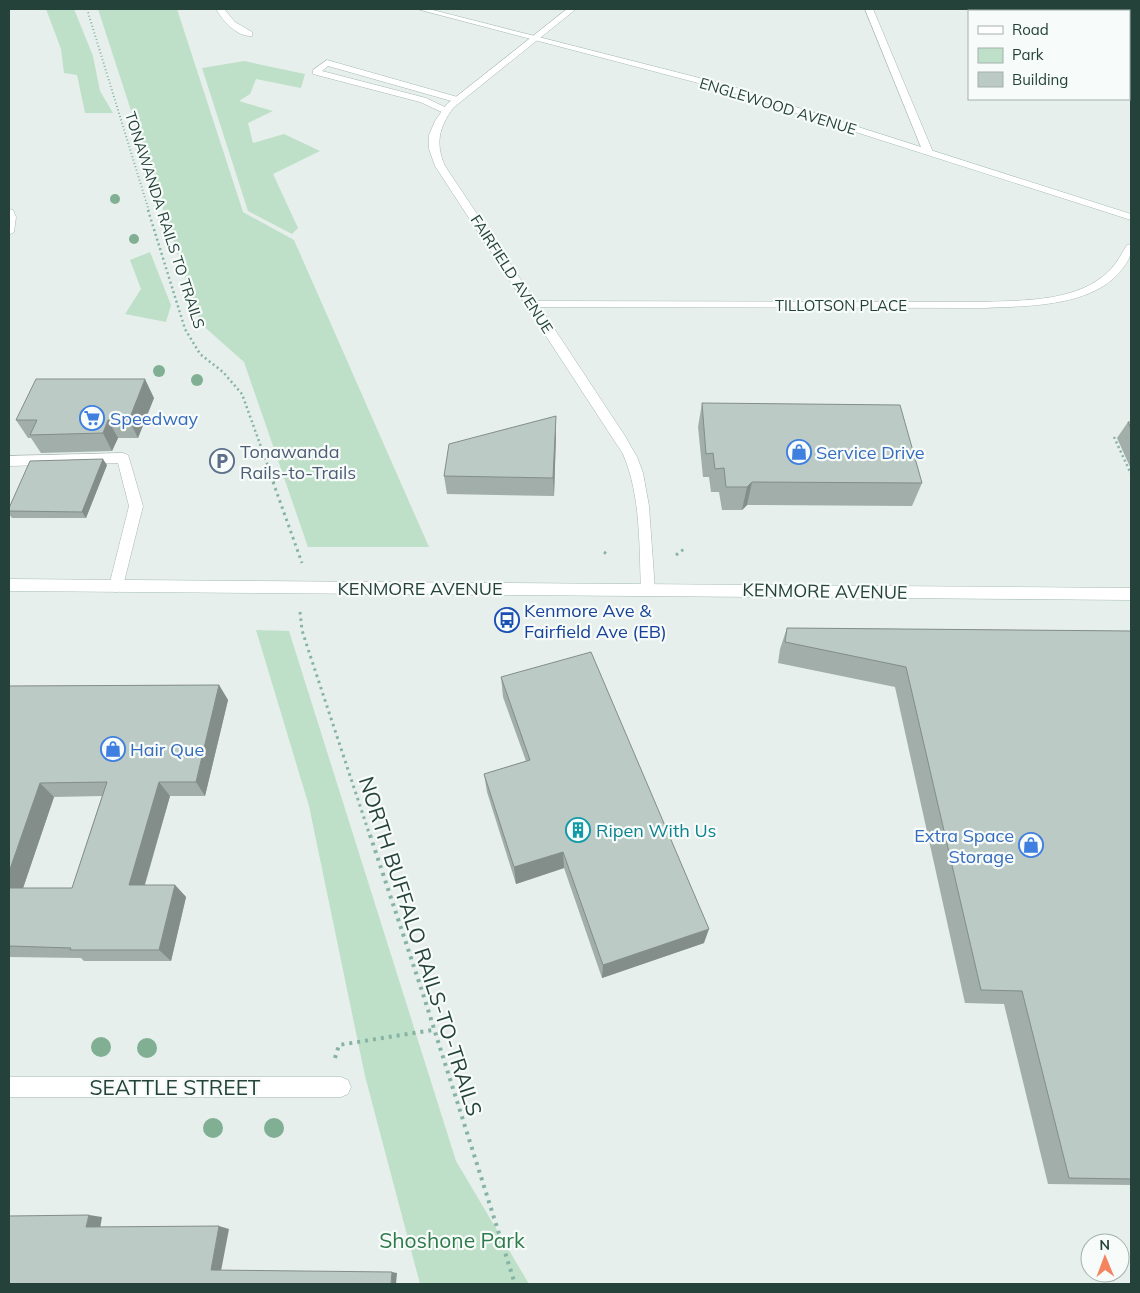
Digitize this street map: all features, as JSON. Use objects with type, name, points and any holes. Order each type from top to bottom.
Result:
[{"type":"street","points":[[220,9],[224,16],[242,32],[249,34]]},
{"type":"street","name":"ENGLEWOOD AVENUE","points":[[421,9],[724,87],[1131,217]]},
{"type":"street","name":"FAIRFIELD AVENUE","points":[[572,9],[446,111],[439,121],[433,136],[434,151],[440,166],[621,439],[632,460],[638,483],[646,546],[648,590]]},
{"type":"street","points":[[869,9],[928,152]]},
{"type":"street","points":[[446,111],[423,100],[316,72],[327,63],[458,100]]},
{"type":"street","points":[[9,212],[11,216],[9,232]]},
{"type":"street","name":"TILLOTSON PLACE","points":[[531,304],[985,305],[1034,302],[1065,297],[1095,286],[1112,275],[1131,247]]},
{"type":"street","points":[[9,461],[123,458],[136,506],[116,586]]},
{"type":"street","name":"KENMORE AVENUE","points":[[9,585],[1131,594]]},
{"type":"street","name":"SEATTLE STREET","points":[[9,1087],[341,1087]]},
{"type":"path","name":"TONAWANDA RAILS TO TRAILS","points":[[87,9],[184,328],[200,354],[223,372],[242,394],[302,561]]},
{"type":"path","points":[[1114,437],[1131,474]]},
{"type":"path","points":[[676,555],[684,549]]},
{"type":"path","points":[[604,552],[609,556]]},
{"type":"path","name":"NORTH BUFFALO RAILS-TO-TRAILS","points":[[300,617],[307,646],[515,1284]]},
{"type":"path","points":[[336,1054],[339,1045],[433,1030]]},
{"type":"green space","points":[[46,9],[74,9],[93,56],[100,91],[113,113],[85,113],[77,75],[64,73],[61,49]]},
{"type":"green space","points":[[98,9],[177,9],[243,212],[294,240],[429,547],[308,547],[244,362],[200,323]]},
{"type":"green space","points":[[244,61],[305,74],[301,88],[256,79],[250,94],[239,101],[273,111],[248,123],[253,143],[284,134],[320,151],[273,174],[298,228],[292,234],[248,211],[202,68]]},
{"type":"green space","points":[[150,252],[171,305],[166,322],[125,314],[141,289],[130,260]]},
{"type":"green space","name":"Shoshone Park","points":[[256,630],[289,631],[456,1161],[529,1284],[420,1284],[365,1076],[309,806]]},
{"type":"building","points":[[36,379],[145,379],[129,420],[108,420],[103,433],[30,435],[37,420],[16,420]]},
{"type":"building","name":"Service Drive","points":[[702,403],[900,405],[922,483],[752,482],[747,487],[726,487],[724,468],[715,469],[713,453],[706,454]]},
{"type":"building","points":[[556,416],[553,478],[444,476],[449,444]]},
{"type":"building","name":"Speedway","points":[[103,459],[82,512],[9,511],[30,461]]},
{"type":"building","name":"Extra Space Storage","points":[[787,628],[1131,631],[1131,1179],[1069,1178],[1022,991],[981,990],[906,667],[785,642]]},
{"type":"building","name":"Ripen With Us","points":[[591,652],[709,929],[603,965],[563,852],[514,867],[484,774],[530,760],[501,677]]},
{"type":"building","points":[[219,685],[196,782],[159,782],[129,885],[175,885],[159,950],[70,950],[71,948],[9,946],[9,888],[72,888],[107,782],[40,783],[9,872],[9,686]]},
{"type":"building","points":[[89,1215],[86,1227],[219,1226],[211,1270],[392,1272],[391,1284],[9,1284],[9,1216]]},
{"type":"place","name":"Speedway","points":[[92,418]]},
{"type":"place","name":"Service Drive","points":[[799,452]]},
{"type":"place","name":"Tonawanda Rails-to-Trails","points":[[222,461]]},
{"type":"place","name":"Kenmore Ave & Fairfield Ave (EB)","points":[[507,620]]},
{"type":"place","name":"Hair Que","points":[[113,749]]},
{"type":"place","name":"Ripen With Us","points":[[578,830]]},
{"type":"place","name":"Extra Space Storage","points":[[1031,845]]}]
